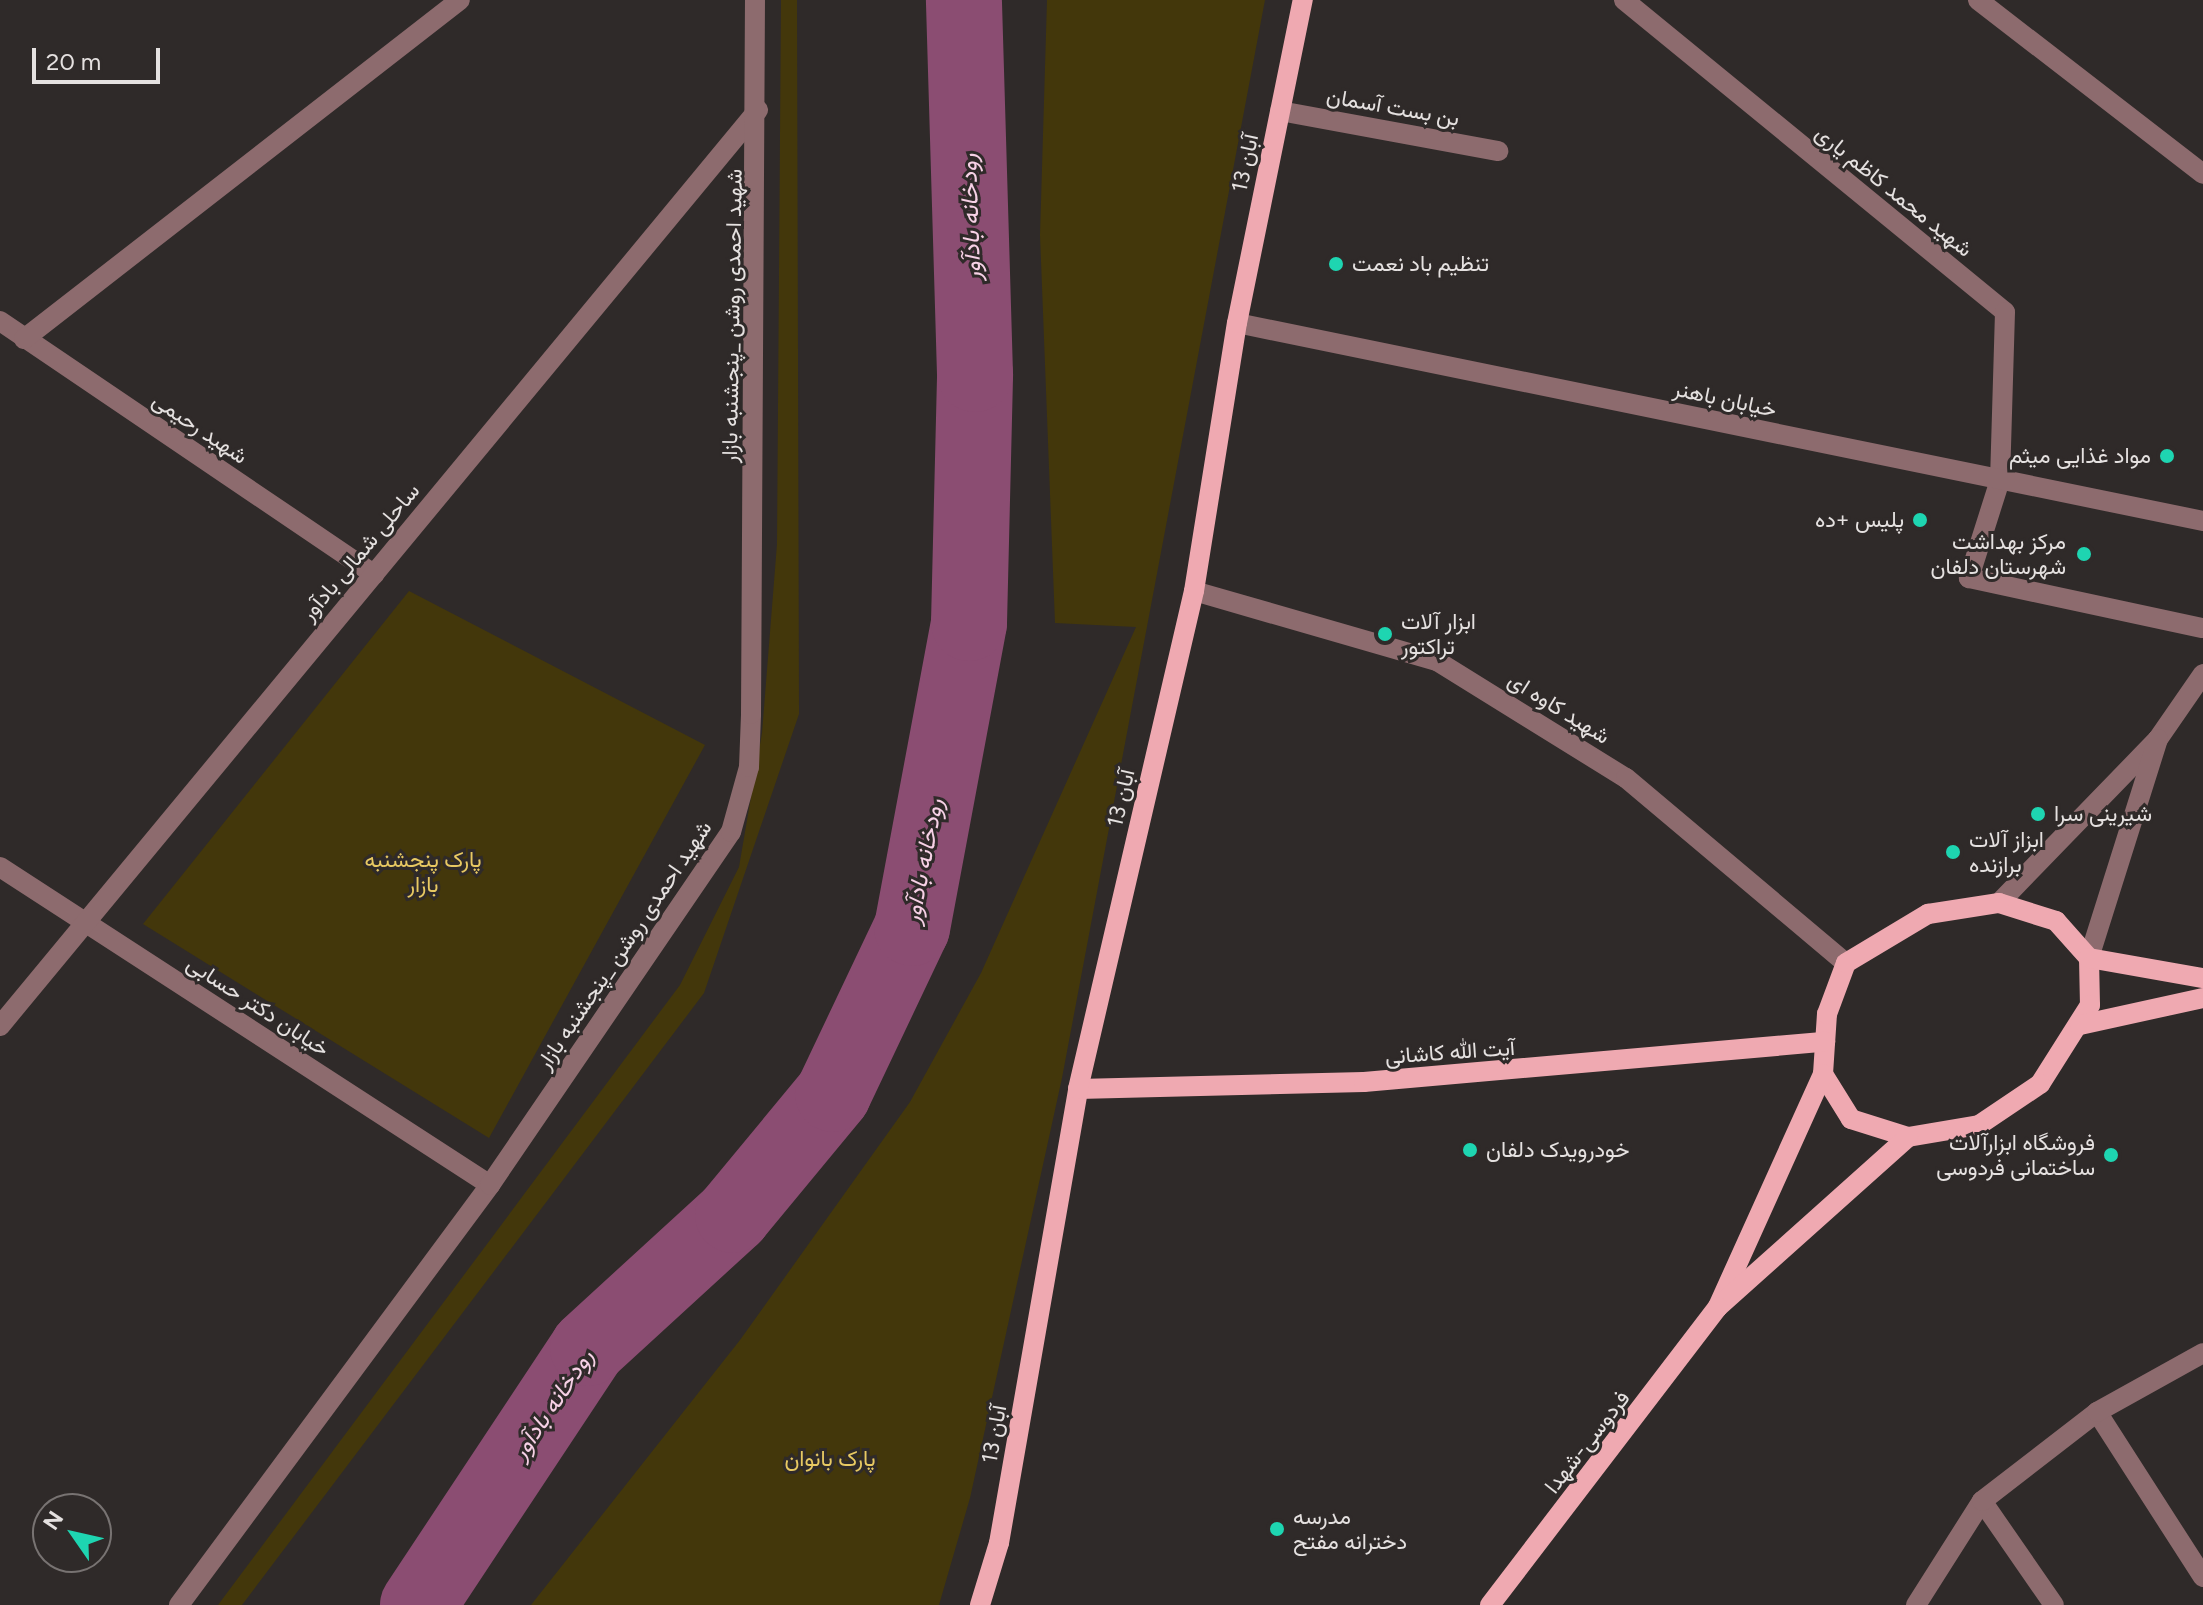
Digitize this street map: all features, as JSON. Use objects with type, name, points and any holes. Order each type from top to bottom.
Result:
[{"type":"main road","name":"13 آبان","points":[[980,1605],[999,1543],[1078,1089],[1194,591],[1237,323],[1303,0]]},
{"type":"main road","points":[[1718,1307],[1823,1074],[1825,1042],[1846,963],[1928,914],[1999,903],[2056,921],[2089,958],[2203,978]]},
{"type":"main road","points":[[1823,1074],[1851,1119],[1908,1137],[1979,1125],[2040,1084],[2080,1025],[2090,1005],[2089,958]]},
{"type":"main road","points":[[2080,1025],[2203,998]]},
{"type":"main road","name":"آیت الله کاشانی","points":[[1078,1089],[1364,1082],[1825,1042]]},
{"type":"main road","points":[[1718,1307],[1908,1137]]},
{"type":"main road","name":"فردوسی-شهدا","points":[[1490,1605],[1718,1307]]},
{"type":"street","points":[[24,339],[460,0]]},
{"type":"street","name":"شهید احمدی روشن _پنجشنبه بازار","points":[[179,1605],[490,1185],[731,832],[749,767],[758,110],[755,0]]},
{"type":"street","name":"شهید محمد کاظم یاری","points":[[1624,0],[2005,312],[2000,480]]},
{"type":"street","points":[[1978,0],[2203,174]]},
{"type":"street","name":"ساحلی شمالی بادآور","points":[[0,1026],[758,110]]},
{"type":"street","name":"بن بست آسمان","points":[[1280,111],[1498,151]]},
{"type":"street","name":"شهید رحیمی","points":[[0,321],[374,574]]},
{"type":"street","name":"خیابان باهنر","points":[[1237,323],[2203,521]]},
{"type":"street","points":[[2000,480],[1969,578],[2203,628]]},
{"type":"street","name":"شهید کاوه ای","points":[[1194,591],[1437,661],[1626,778],[1846,963]]},
{"type":"street","points":[[1999,903],[2158,739],[2203,674]]},
{"type":"street","points":[[2089,958],[2158,739]]},
{"type":"street","name":"خیابان دکتر حسابی","points":[[0,867],[490,1185]]},
{"type":"street","points":[[1916,1605],[1982,1501],[2097,1412],[2203,1353]]},
{"type":"street","points":[[2097,1412],[2203,1577]]},
{"type":"street","points":[[1982,1501],[2054,1605]]},
{"type":"green space","points":[[781,0],[797,0],[799,714],[704,993],[242,1605],[218,1605],[680,985],[739,867],[762,733],[777,544]]},
{"type":"green space","name":"پارک بانوان","points":[[1047,0],[1265,0],[1062,1078],[970,1498],[939,1605],[531,1605],[740,1340],[910,1102],[981,973],[1136,627],[1055,623],[1040,235]]},
{"type":"green space","name":"پارک پنجشنبه بازار","points":[[409,591],[705,745],[489,1138],[143,924]]},
{"type":"waterway","name":"رودخانه بادآور","points":[[418,1605],[588,1348],[733,1215],[833,1094],[912,928],[969,623],[975,374],[964,0]]},
{"type":"place","name":"تنظیم باد نعمت","points":[[1336,264]]},
{"type":"place","name":"مواد غذایی میثم","points":[[2167,456]]},
{"type":"place","name":"پلیس +ده","points":[[1920,520]]},
{"type":"place","name":"مرکز بهداشت شهرستان دلفان","points":[[2084,554]]},
{"type":"place","name":"ابزار آلات تراکتور","points":[[1385,634]]},
{"type":"place","name":"شیرینی سرا","points":[[2038,814]]},
{"type":"place","name":"ابزاز آلات برازنده","points":[[1953,852]]},
{"type":"place","name":"خودرویدک دلفان","points":[[1470,1150]]},
{"type":"place","name":"فروشگاه ابزارآلات ساختمانی فردوسی","points":[[2111,1155]]},
{"type":"place","name":"مدرسه دخترانه مفتح","points":[[1277,1529]]}]
